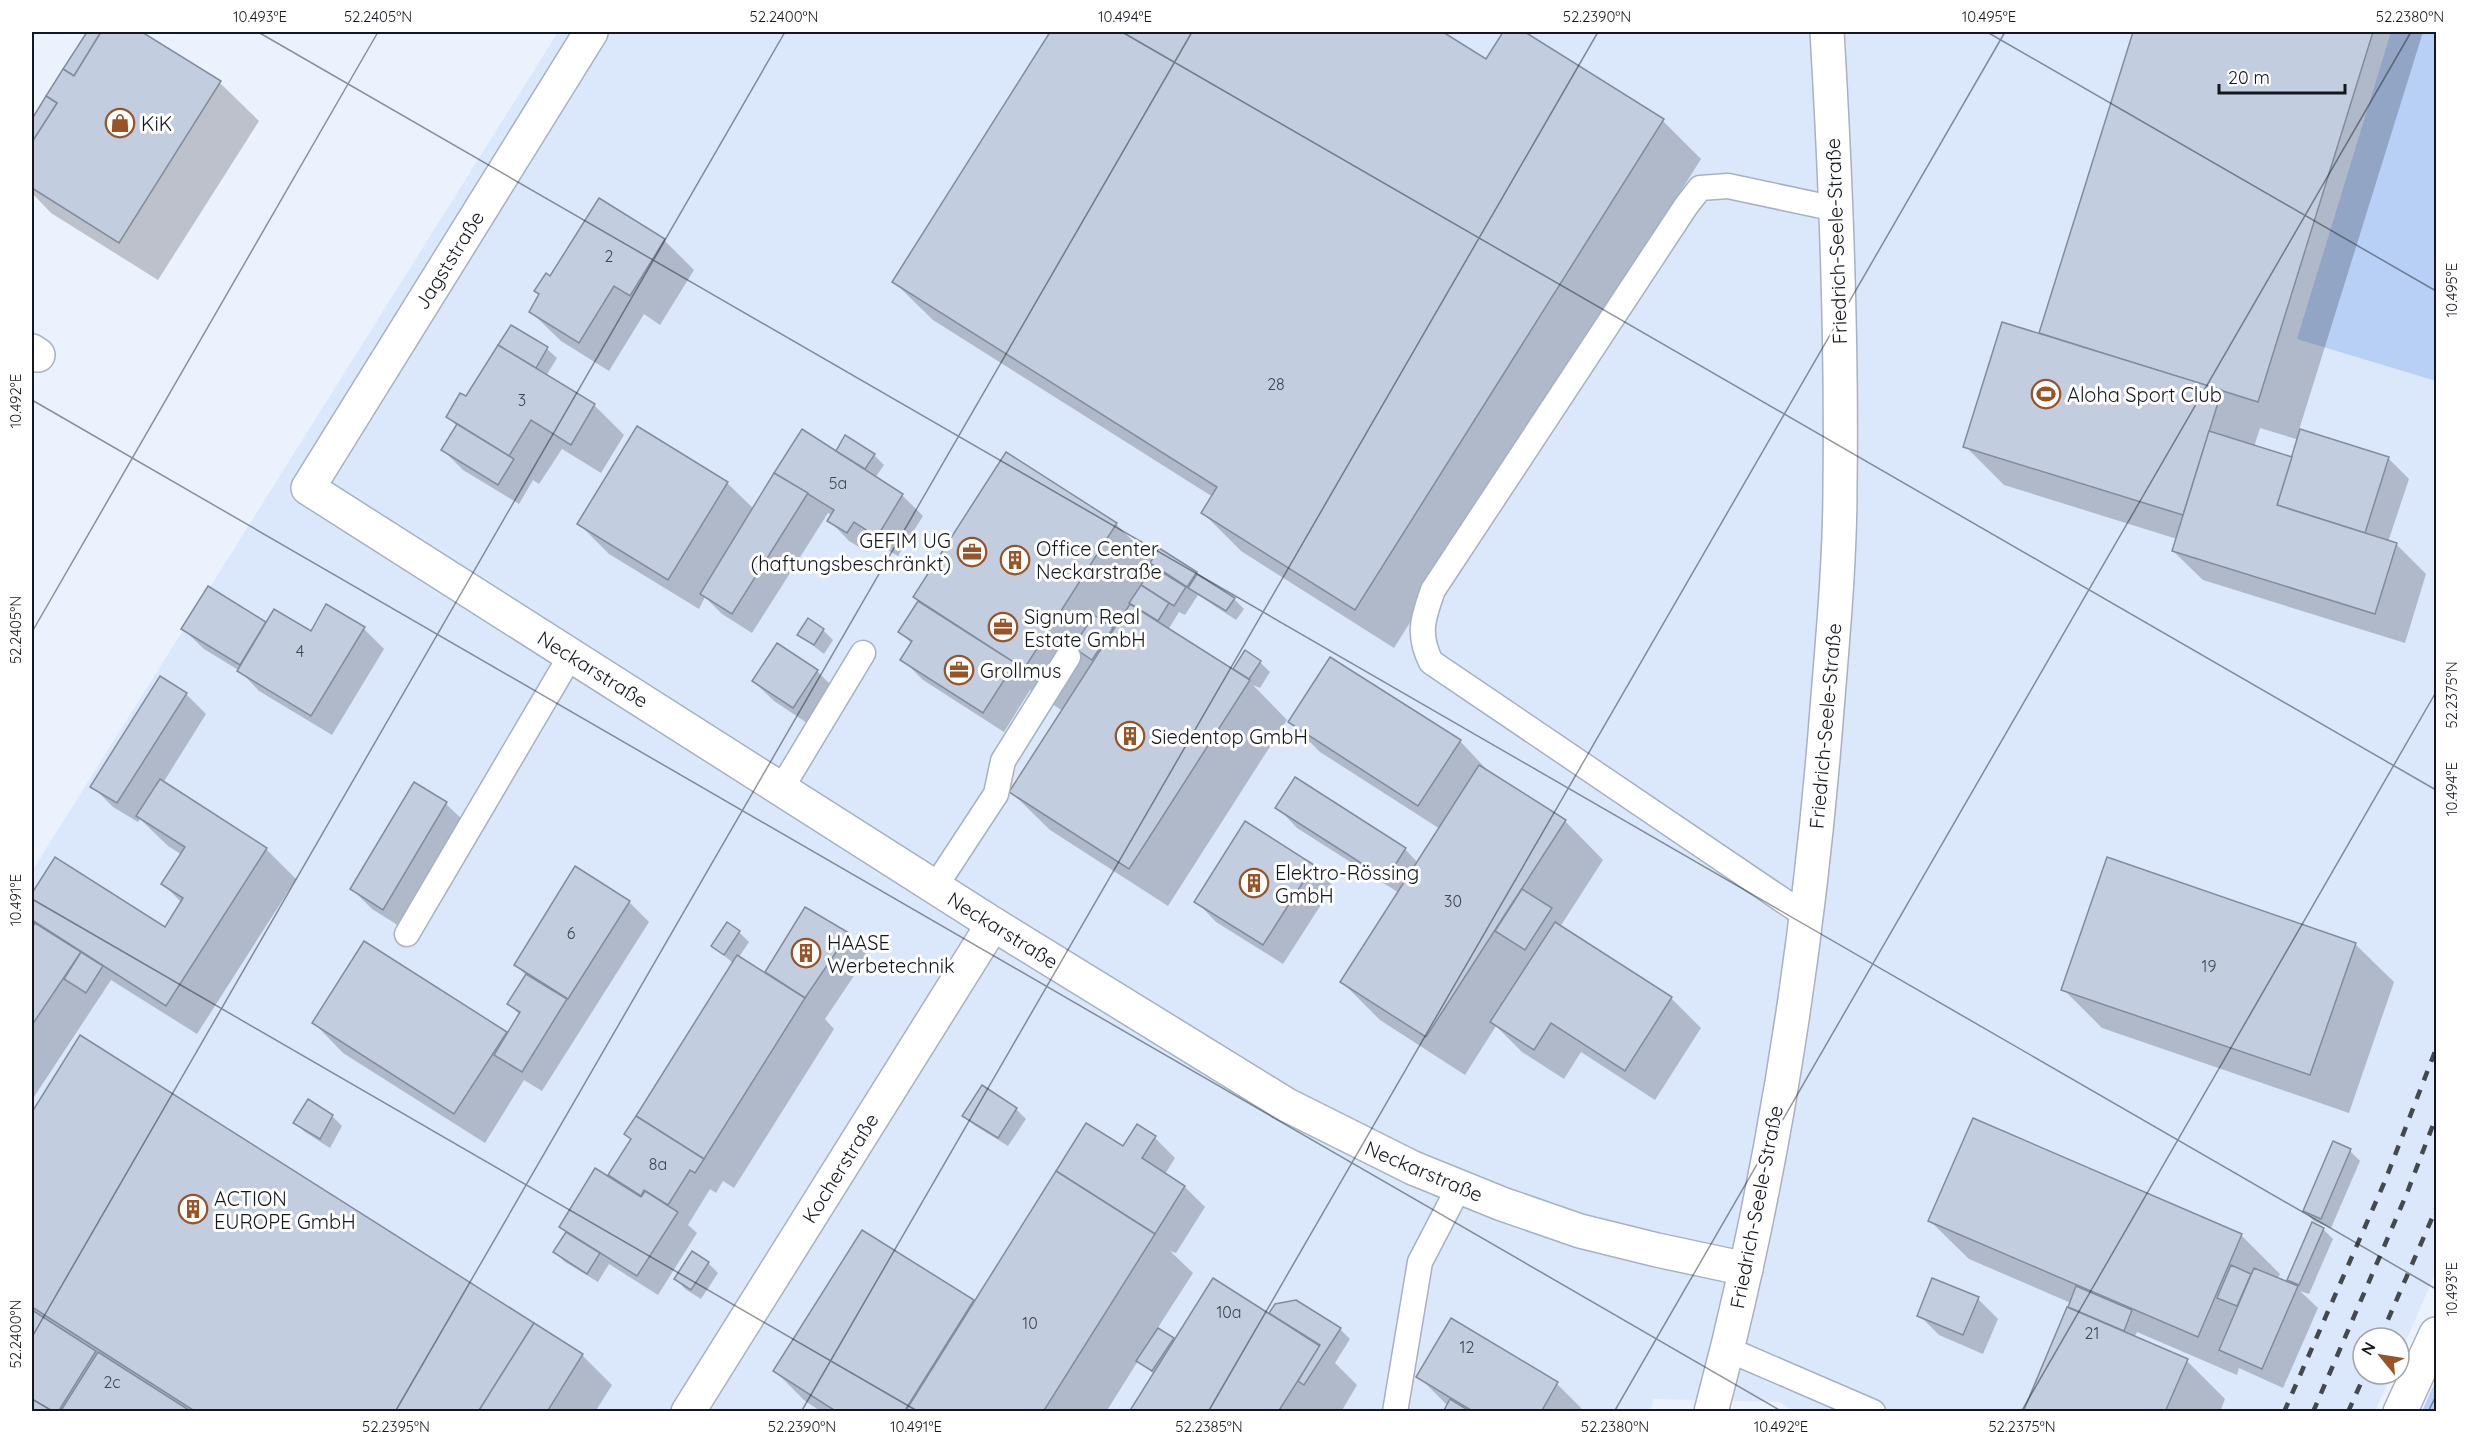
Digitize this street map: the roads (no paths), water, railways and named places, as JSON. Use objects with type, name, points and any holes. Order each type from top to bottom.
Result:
[{"type":"street","name":"Jagststraße","points":[[308,488],[591,32]]},
{"type":"street","name":"Friedrich-Seele-Straße","points":[[1711,1412],[1746,1269],[1772,1133],[1806,916],[1825,738],[1834,625],[1840,489],[1836,209],[1827,32]]},
{"type":"street","name":"Neckarstraße","points":[[308,488],[993,924],[1287,1105],[1403,1164],[1580,1231],[1746,1269]]},
{"type":"street","name":"Kocherstraße","points":[[688,1412],[993,924]]},
{"type":"street","points":[[2400,1412],[2436,1334]]},
{"type":"lane","points":[[1806,916],[1431,662],[1423,647],[1422,623],[1432,590],[1700,188],[1728,186],[1836,209]]},
{"type":"lane","points":[[781,789],[863,653]]},
{"type":"lane","points":[[407,934],[571,655]]},
{"type":"lane","points":[[935,887],[996,794],[1003,761],[1068,657]]},
{"type":"lane","points":[[1395,1412],[1419,1262],[1460,1187]]},
{"type":"lane","points":[[1727,1349],[1873,1412]]},
{"type":"railway","points":[[2284,1412],[2385,1181],[2436,1049]]},
{"type":"railway","points":[[2313,1412],[2407,1193],[2436,1117]]},
{"type":"railway","points":[[2385,1326],[2436,1209]]},
{"type":"railway","points":[[2348,1412],[2360,1386]]},
{"type":"place","name":"KiK","points":[[120,123]]},
{"type":"place","name":"Aloha Sport Club","points":[[2046,394]]},
{"type":"place","name":"GEFIM UG (haftungsbeschränkt)","points":[[972,552]]},
{"type":"place","name":"Office Center Neckarstraße","points":[[1015,560]]},
{"type":"place","name":"Signum Real Estate GmbH","points":[[1003,627]]},
{"type":"place","name":"Grollmus","points":[[959,670]]},
{"type":"place","name":"Siedentop GmbH","points":[[1130,736]]},
{"type":"place","name":"Elektro-Rössing GmbH","points":[[1254,883]]},
{"type":"place","name":"HAASE Werbetechnik","points":[[806,953]]},
{"type":"place","name":"ACTION EUROPE GmbH","points":[[193,1209]]}]
